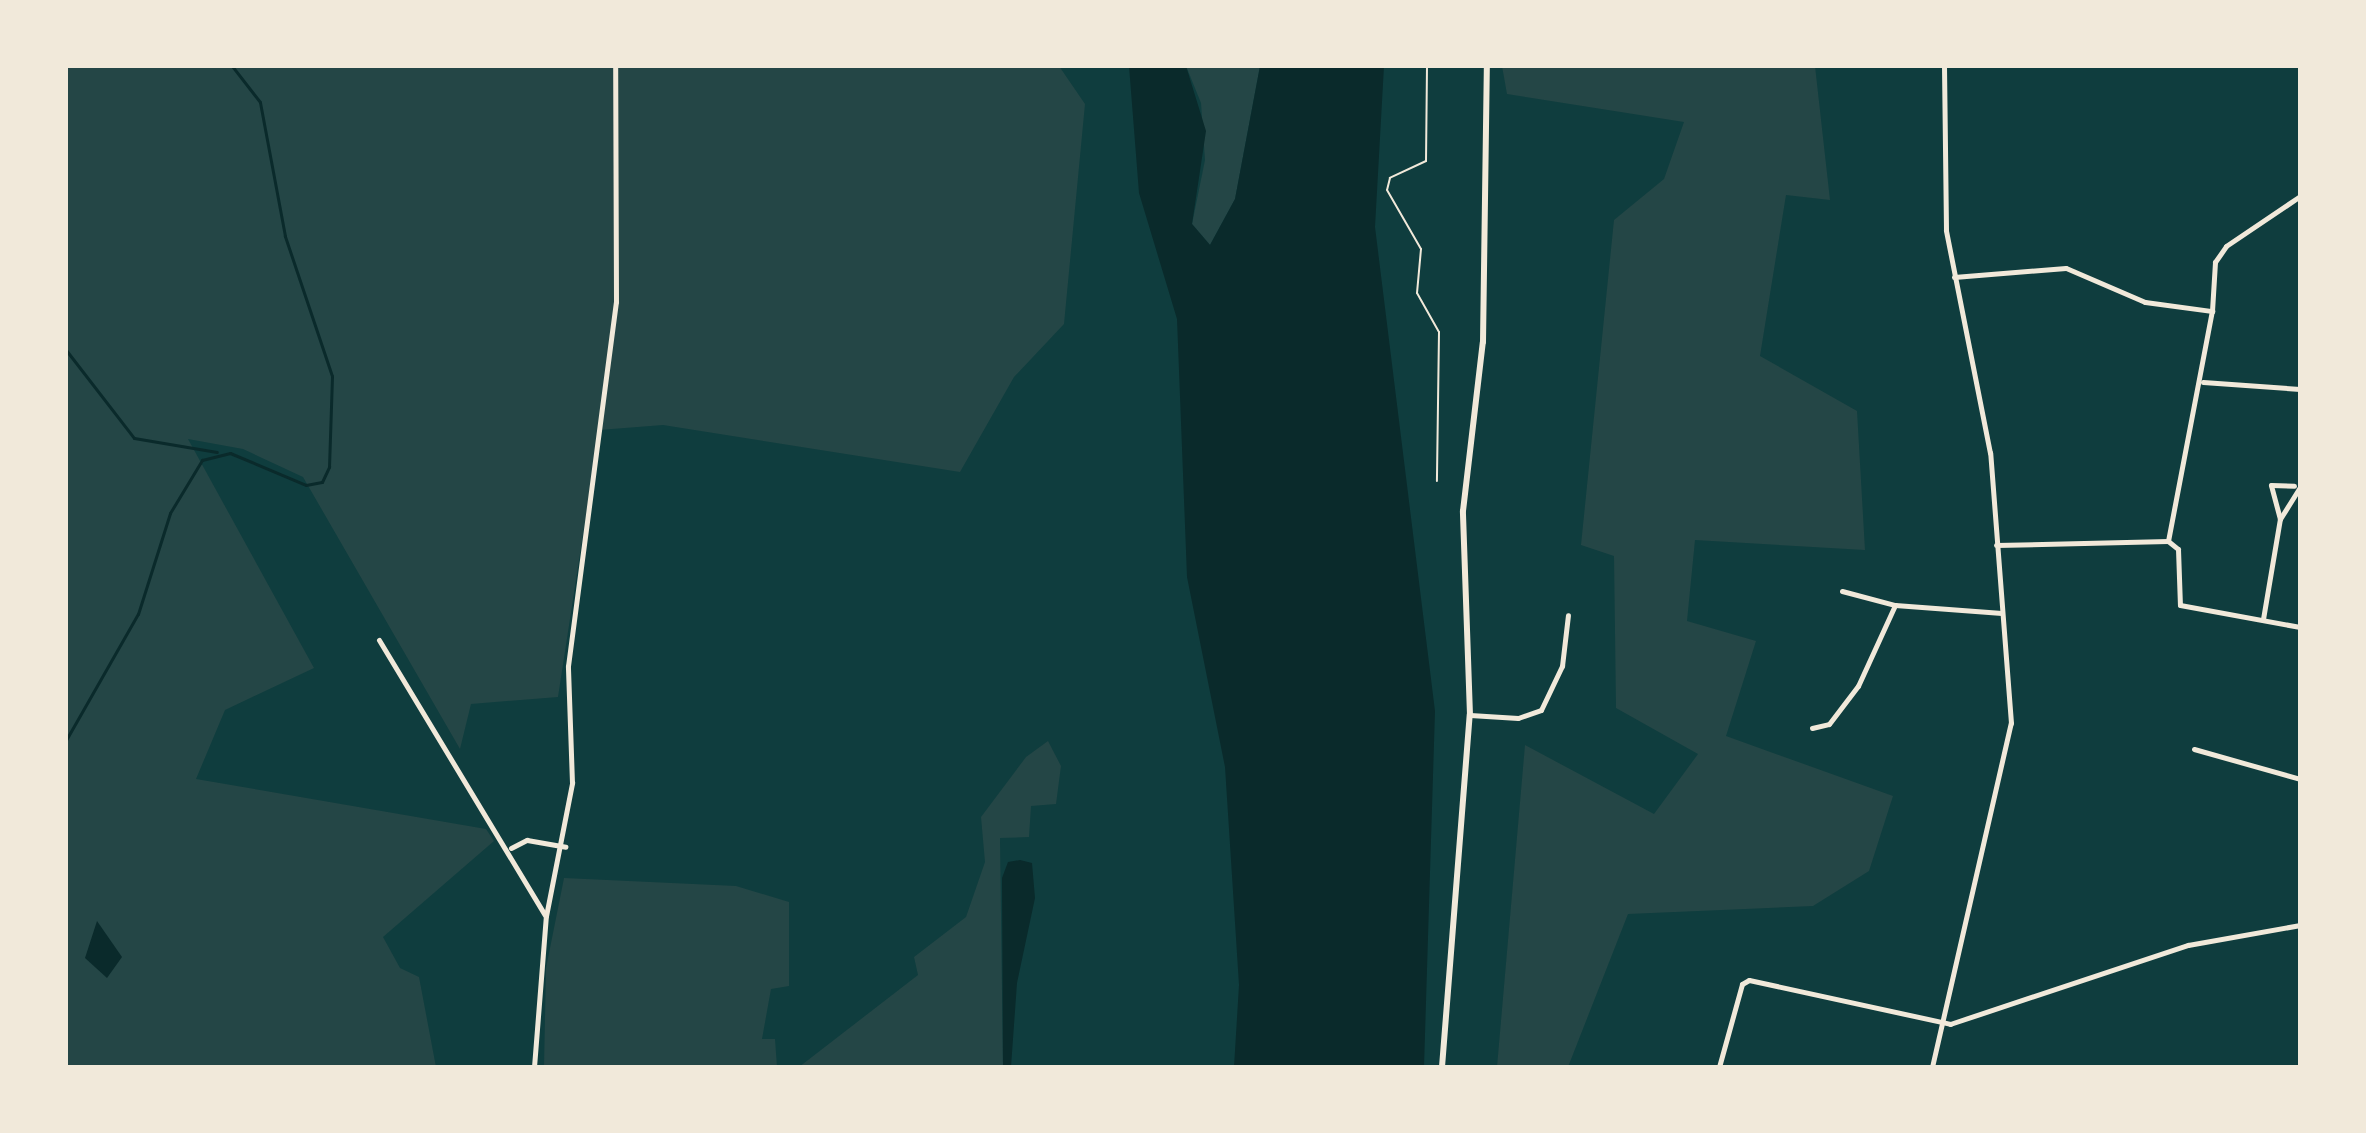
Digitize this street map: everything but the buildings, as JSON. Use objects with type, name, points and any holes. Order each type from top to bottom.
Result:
[{"type":"street","points":[[534,1067],[546,916],[565,847],[572,783],[568,666],[616,302],[615,66]]},
{"type":"street","points":[[1442,1067],[1470,715],[1463,511],[1483,342],[1487,66]]},
{"type":"street","points":[[1932,1067],[2011,723],[1990,453],[1946,230],[1944,66]]},
{"type":"street","points":[[2168,541],[2203,382],[2215,262],[2226,246],[2300,196]]},
{"type":"street","points":[[1954,277],[2066,268],[2145,302],[2212,311]]},
{"type":"street","points":[[2203,382],[2300,389]]},
{"type":"street","points":[[2263,619],[2280,519],[2297,486],[2271,485],[2280,519]]},
{"type":"street","points":[[1996,545],[2168,541],[2178,549],[2180,605],[2300,627]]},
{"type":"street","points":[[1842,591],[1895,605],[2002,613]]},
{"type":"street","points":[[1812,728],[1829,724],[1858,686],[1895,605]]},
{"type":"street","points":[[1470,715],[1518,718],[1541,710],[1562,666],[1568,615]]},
{"type":"street","points":[[379,640],[452,767],[511,848],[546,916]]},
{"type":"street","points":[[2194,749],[2300,779]]},
{"type":"street","points":[[511,848],[527,840],[565,847]]},
{"type":"street","points":[[1719,1067],[1742,984],[1749,980],[1943,1023],[2188,945],[2300,925]]},
{"type":"path","points":[[1427,66],[1426,161],[1390,178],[1387,190],[1421,249],[1417,293],[1439,332],[1437,481]]},
{"type":"shaded area","points":[[66,66],[1059,66],[1085,104],[1064,324],[1014,377],[960,472],[663,425],[599,430],[558,697],[471,704],[460,749],[303,477],[243,449],[188,439],[314,668],[225,710],[196,779],[486,829],[494,841],[383,937],[400,968],[419,977],[436,1067],[66,1067]]},
{"type":"shaded area","points":[[1129,66],[1186,66],[1206,131],[1192,224],[1210,245],[1235,199],[1260,66],[1384,66],[1375,227],[1435,711],[1424,1067],[1234,1067],[1239,985],[1225,767],[1187,577],[1177,319],[1139,193]]},
{"type":"shaded area","points":[[1186,66],[1260,66],[1235,199],[1210,245],[1192,224],[1205,160],[1201,103]]},
{"type":"shaded area","points":[[1502,66],[1815,66],[1830,200],[1786,195],[1760,356],[1857,411],[1865,550],[1695,540],[1687,621],[1756,641],[1726,736],[1893,796],[1869,871],[1813,906],[1628,914],[1568,1067],[1497,1067],[1525,745],[1654,814],[1698,754],[1616,708],[1614,556],[1581,545],[1614,220],[1664,179],[1684,122],[1507,94]]},
{"type":"shaded area","points":[[1048,741],[1061,766],[1056,804],[1031,806],[1029,837],[1000,838],[1003,1067],[799,1067],[918,975],[914,957],[966,917],[985,862],[981,817],[1026,757]]},
{"type":"shaded area","points":[[1020,860],[1032,863],[1035,898],[1017,983],[1011,1067],[1003,1067],[1002,878],[1008,862]]},
{"type":"shaded area","points":[[564,878],[736,886],[789,902],[789,986],[771,989],[762,1039],[775,1039],[777,1067],[544,1067],[546,968]]},
{"type":"shaded area","points":[[97,921],[122,957],[107,978],[85,958]]},
{"type":"waterway","points":[[66,740],[138,614],[170,513],[202,460],[230,453],[306,485],[322,482],[329,467],[332,376],[285,236],[260,102],[232,66]]},
{"type":"waterway","points":[[66,350],[134,438],[217,452]]}]
